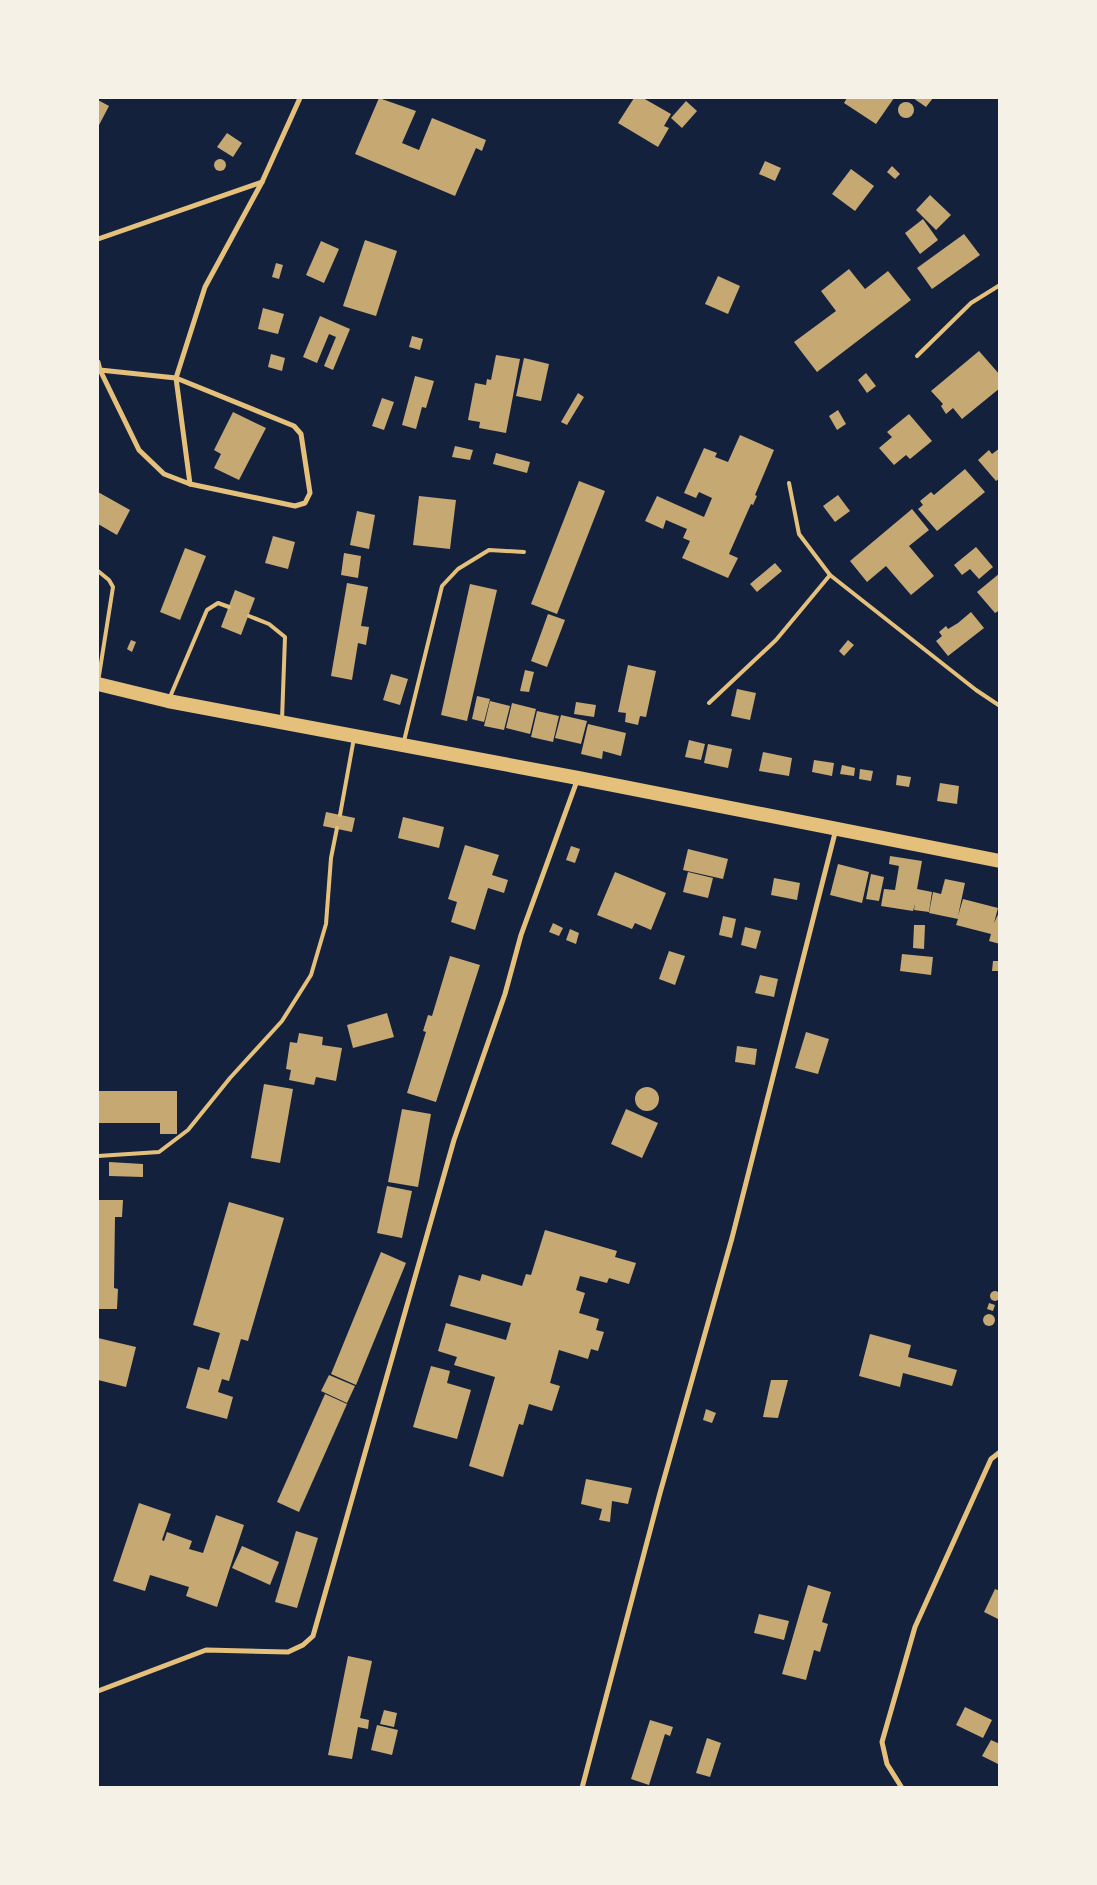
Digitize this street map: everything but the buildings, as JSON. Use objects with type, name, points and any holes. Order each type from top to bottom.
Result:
[{"type":"highway","points":[[98,683],[168,701],[578,778],[1000,861]]},
{"type":"street","points":[[190,484],[176,378],[204,287],[262,182],[300,98]]},
{"type":"street","points":[[98,239],[262,182]]},
{"type":"street","points":[[98,362],[99,370],[139,450],[164,474],[190,484],[295,506],[304,503],[310,493],[301,434],[294,426],[176,378],[99,370]]},
{"type":"street","points":[[98,1691],[206,1650],[288,1652],[304,1645],[313,1636],[454,1140],[505,994],[522,935],[578,778]]},
{"type":"street","points":[[582,1788],[658,1502],[732,1238],[836,828]]},
{"type":"street","points":[[902,1788],[887,1764],[882,1742],[914,1627],[991,1459],[1000,1452]]},
{"type":"lane","points":[[917,356],[971,302],[1000,285]]},
{"type":"lane","points":[[789,483],[799,534],[830,575],[976,690],[1000,706]]},
{"type":"lane","points":[[403,746],[442,586],[458,569],[489,550],[524,552]]},
{"type":"lane","points":[[98,571],[109,580],[113,587],[98,683]]},
{"type":"lane","points":[[709,703],[776,640],[830,575]]},
{"type":"lane","points":[[168,701],[207,610],[218,603],[229,607]]},
{"type":"lane","points":[[249,616],[269,624],[284,637],[282,722]]},
{"type":"lane","points":[[340,815],[355,736]]},
{"type":"lane","points":[[98,1156],[159,1152],[181,1136],[282,1021],[311,975],[326,924],[331,858],[337,828]]}]
